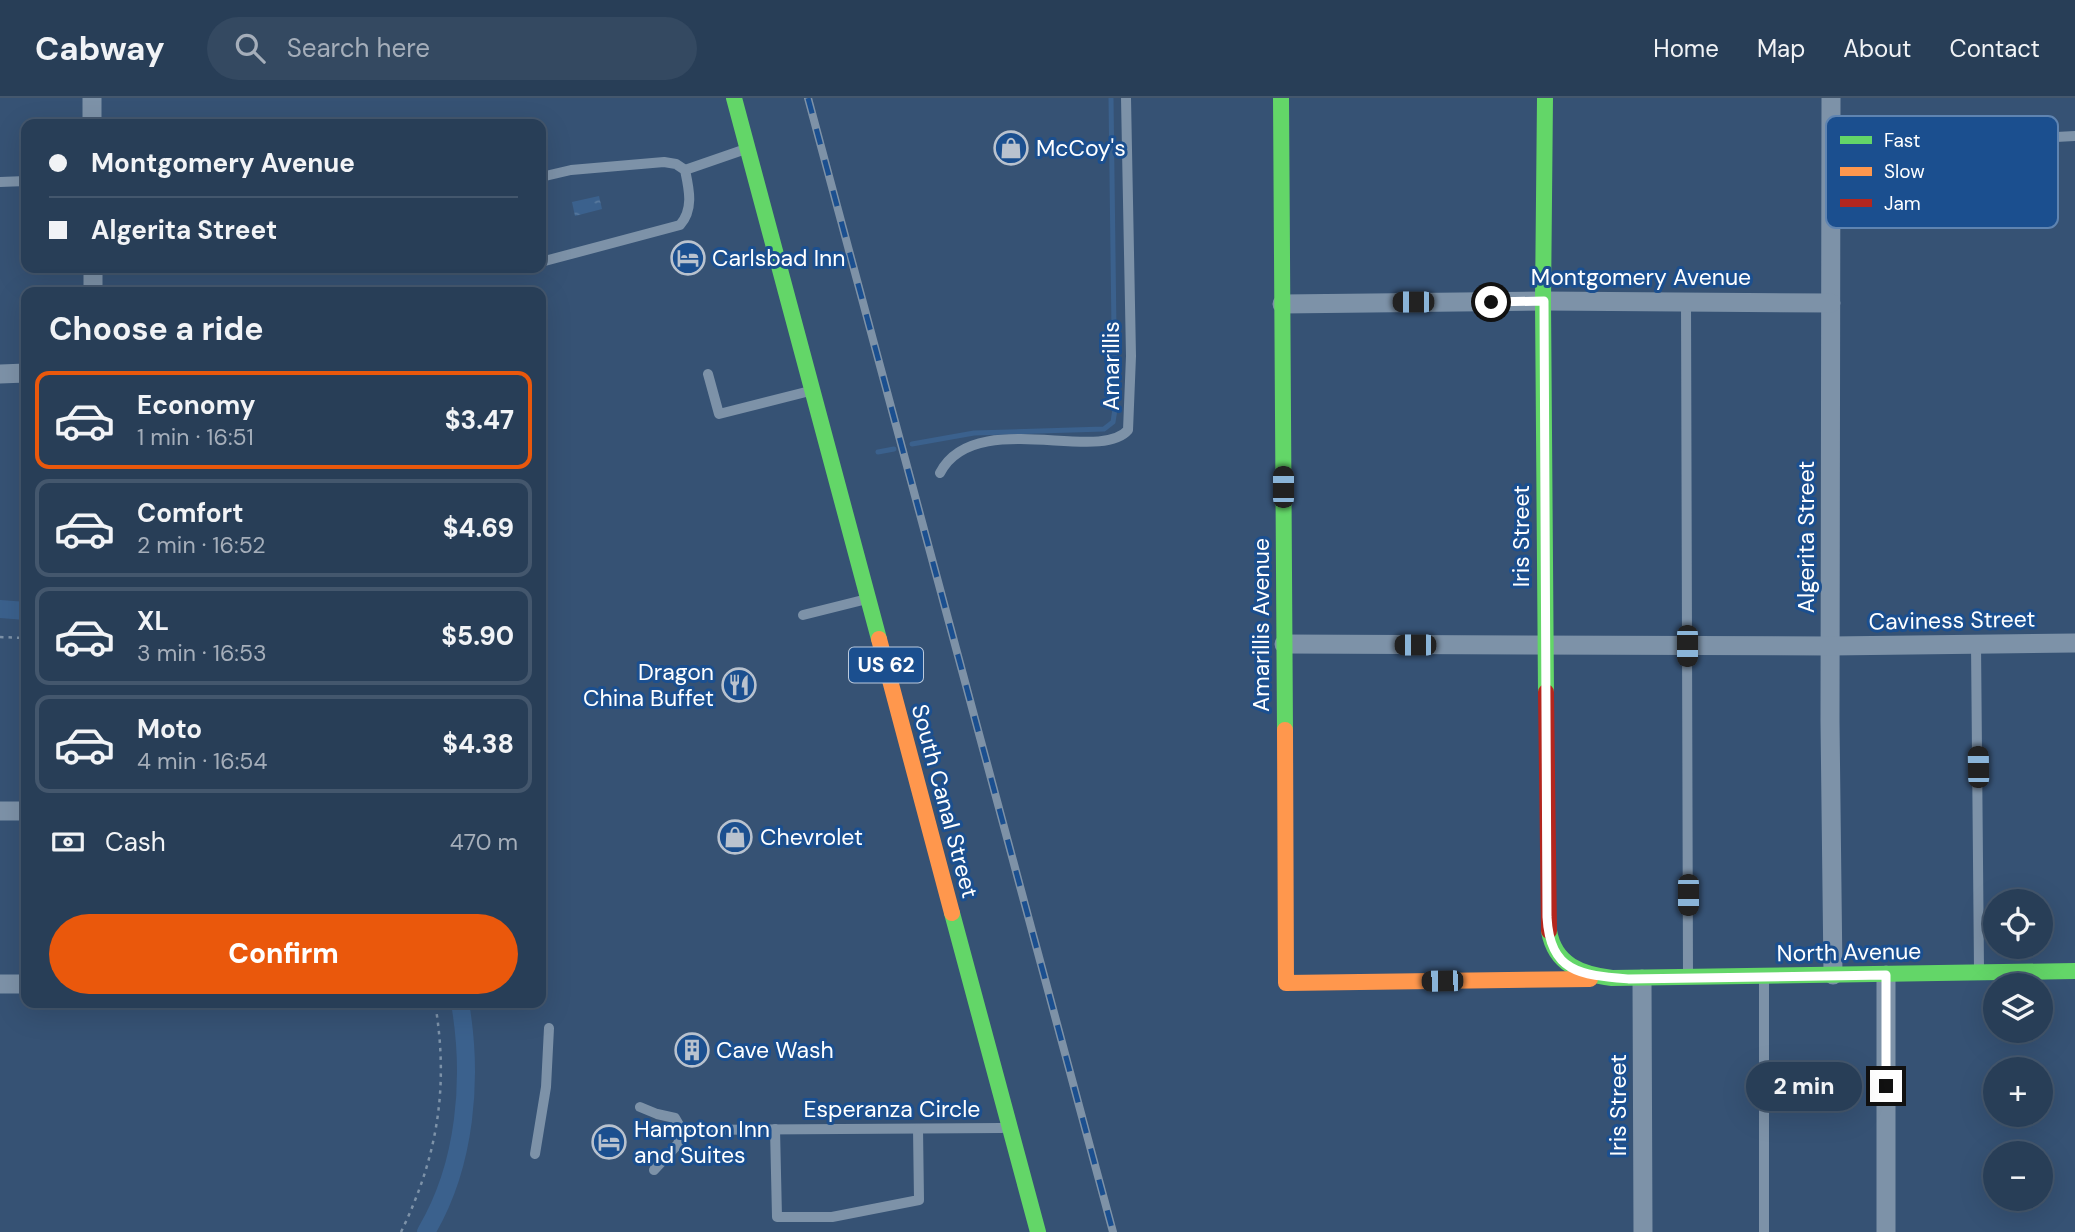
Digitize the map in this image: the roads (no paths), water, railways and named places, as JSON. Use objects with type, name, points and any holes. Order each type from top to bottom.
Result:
[{"type":"main road","name":"South Canal Street","points":[[734,98],[1038,1232]]},
{"type":"main road","name":"Amarillis Avenue","points":[[1281,98],[1286,983]]},
{"type":"main road","name":"Iris Street","points":[[1545,98],[1548,937],[1551,948],[1568,966]]},
{"type":"main road","name":"North Avenue","points":[[1568,966],[1587,974],[1633,979]]},
{"type":"main road","name":"North Avenue","points":[[1286,983],[2075,971]]},
{"type":"street","points":[[92,98],[92,119]]},
{"type":"street","name":"Algerita Street","points":[[1831,98],[1831,116]]},
{"type":"street","name":"Algerita Street","points":[[1831,228],[1833,975]]},
{"type":"street","name":"Montgomery Avenue","points":[[1282,304],[1544,301],[1830,303]]},
{"type":"street","points":[[0,374],[21,373]]},
{"type":"street","name":"Caviness Street","points":[[1284,644],[1831,646],[2075,643]]},
{"type":"street","points":[[0,811],[21,811]]},
{"type":"street","points":[[1886,975],[1886,1232]]},
{"type":"street","name":"Iris Street","points":[[1633,979],[1643,1232]]},
{"type":"street","points":[[0,984],[21,984]]},
{"type":"lane","name":"Amarillis","points":[[940,473],[946,461],[959,451],[985,443],[1052,439],[1114,440],[1128,430],[1131,356],[1126,98]]},
{"type":"lane","points":[[685,170],[748,149]]},
{"type":"lane","points":[[546,176],[571,170],[676,163],[685,170],[690,198],[687,217],[680,225],[546,261]]},
{"type":"lane","points":[[0,182],[21,181]]},
{"type":"lane","points":[[1686,302],[1689,978]]},
{"type":"lane","points":[[708,374],[719,414],[812,390]]},
{"type":"lane","points":[[803,615],[868,598]]},
{"type":"lane","points":[[1976,644],[1979,972]]},
{"type":"lane","points":[[1764,976],[1764,1232]]},
{"type":"lane","points":[[535,1154],[546,1087],[549,1028]]},
{"type":"lane","points":[[640,1107],[675,1118],[686,1130],[678,1144],[654,1170]]},
{"type":"lane","name":"Esperanza Circle","points":[[686,1130],[1009,1128]]},
{"type":"lane","points":[[775,1129],[777,1217],[832,1217],[919,1200],[918,1129]]},
{"type":"water","points":[[599,196],[602,209],[575,216],[572,202]]},
{"type":"waterway","points":[[912,444],[974,433],[1104,429],[1113,422],[1111,98]]},
{"type":"waterway","points":[[878,452],[894,449]]},
{"type":"waterway","points":[[0,609],[21,611]]},
{"type":"waterway","points":[[426,1232],[450,1178],[463,1120],[466,1061],[461,1008]]},
{"type":"railway","points":[[808,98],[1113,1232]]},
{"type":"place","name":"McCoy's","points":[[1011,148]]},
{"type":"place","name":"Carlsbad Inn","points":[[688,258]]},
{"type":"place","name":"Dragon China Buffet","points":[[739,685]]},
{"type":"place","name":"Chevrolet","points":[[735,837]]},
{"type":"place","name":"Cave Wash","points":[[692,1050]]},
{"type":"place","name":"Hampton Inn and Suites","points":[[609,1142]]}]
